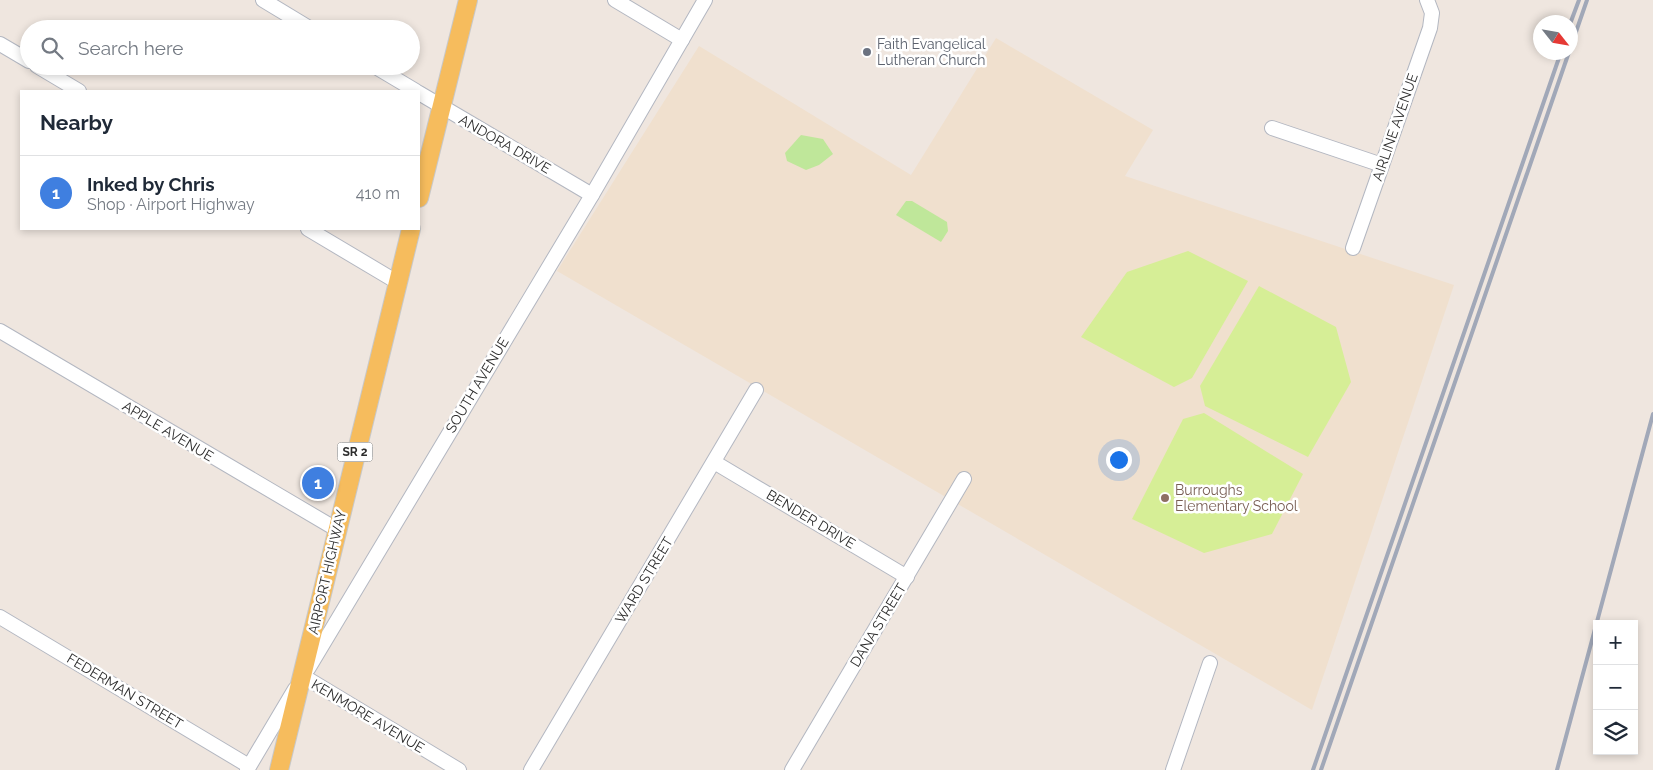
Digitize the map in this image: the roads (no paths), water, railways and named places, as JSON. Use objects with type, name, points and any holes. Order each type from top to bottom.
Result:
[{"type":"main road","points":[[420,194],[468,0]]},
{"type":"main road","name":"AIRPORT HIGHWAY","points":[[279,770],[303,676],[336,530],[411,230]]},
{"type":"street","points":[[264,0],[296,20]]},
{"type":"street","points":[[616,0],[682,40]]},
{"type":"street","name":"SOUTH AVENUE","points":[[248,768],[592,195],[705,0]]},
{"type":"street","name":"AIRLINE AVENUE","points":[[1353,248],[1430,28],[1432,20],[1429,3]]},
{"type":"street","points":[[0,44],[20,56]]},
{"type":"street","points":[[52,75],[77,90]]},
{"type":"street","name":"ANDORA DRIVE","points":[[389,75],[414,90]]},
{"type":"street","name":"ANDORA DRIVE","points":[[420,94],[592,195]]},
{"type":"street","points":[[1272,128],[1382,165]]},
{"type":"street","points":[[310,230],[397,282]]},
{"type":"street","name":"APPLE AVENUE","points":[[0,331],[336,530]]},
{"type":"street","name":"WARD STREET","points":[[531,770],[756,390]]},
{"type":"street","name":"BENDER DRIVE","points":[[714,462],[907,577]]},
{"type":"street","name":"DANA STREET","points":[[792,770],[964,479]]},
{"type":"street","name":"FEDERMAN STREET","points":[[0,617],[248,768]]},
{"type":"street","points":[[1173,770],[1210,663]]},
{"type":"street","name":"KENMORE AVENUE","points":[[303,676],[459,770]]},
{"type":"railway","points":[[1573,15],[1579,0]]},
{"type":"railway","points":[[1578,26],[1587,0]]},
{"type":"railway","points":[[1313,770],[1558,60]]},
{"type":"railway","points":[[1321,770],[1566,60]]},
{"type":"railway","points":[[1557,770],[1653,414]]},
{"type":"place","name":"Faith Evangelical Lutheran Church","points":[[867,52]]},
{"type":"place","name":"Inked by Chris","points":[[318,483]]},
{"type":"place","name":"Burroughs Elementary School","points":[[1165,498]]}]
